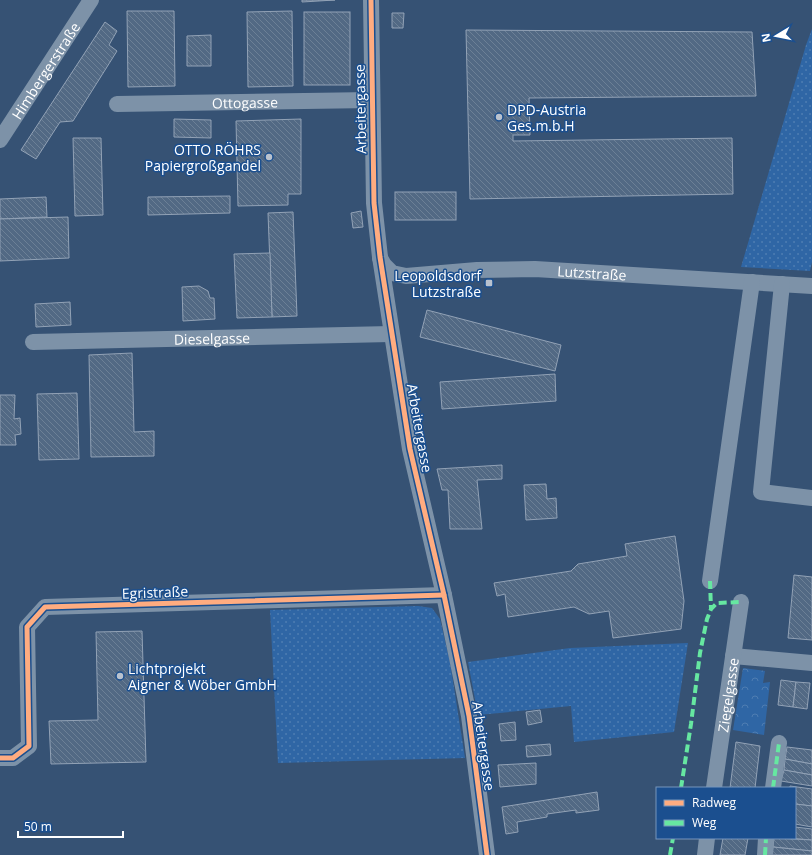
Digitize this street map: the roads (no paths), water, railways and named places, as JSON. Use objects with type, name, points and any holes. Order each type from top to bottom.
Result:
[{"type":"street","name":"Himbergerstraße","points":[[0,140],[91,0]]},
{"type":"street","name":"Arbeitergasse","points":[[371,0],[374,203],[380,257],[410,449],[444,595],[468,716],[487,855]]},
{"type":"street","name":"Ottogasse","points":[[118,104],[372,100]]},
{"type":"street","name":"Lutzstraße","points":[[380,257],[384,265],[392,273],[406,276],[477,270],[535,269],[812,286]]},
{"type":"street","points":[[710,581],[752,282]]},
{"type":"street","points":[[782,284],[761,492],[812,498]]},
{"type":"street","name":"Dieselgasse","points":[[33,342],[391,334]]},
{"type":"street","name":"Egristraße","points":[[0,758],[13,758],[29,746],[28,627],[46,608],[444,595]]},
{"type":"street","name":"Ziegelgasse","points":[[714,787],[741,602]]},
{"type":"street","points":[[733,656],[812,663]]},
{"type":"street","points":[[773,787],[779,743]]},
{"type":"street","points":[[705,855],[707,839]]},
{"type":"street","points":[[765,855],[766,839]]},
{"type":"place","name":"DPD-Austria Ges.m.b.H","points":[[499,117]]},
{"type":"place","name":"OTTO RÖHRS Papiergroßgandel","points":[[269,157]]},
{"type":"place","name":"Leopoldsdorf Lutzstraße","points":[[489,283]]},
{"type":"place","name":"Lichtprojekt Aigner & Wöber GmbH","points":[[120,676]]}]
